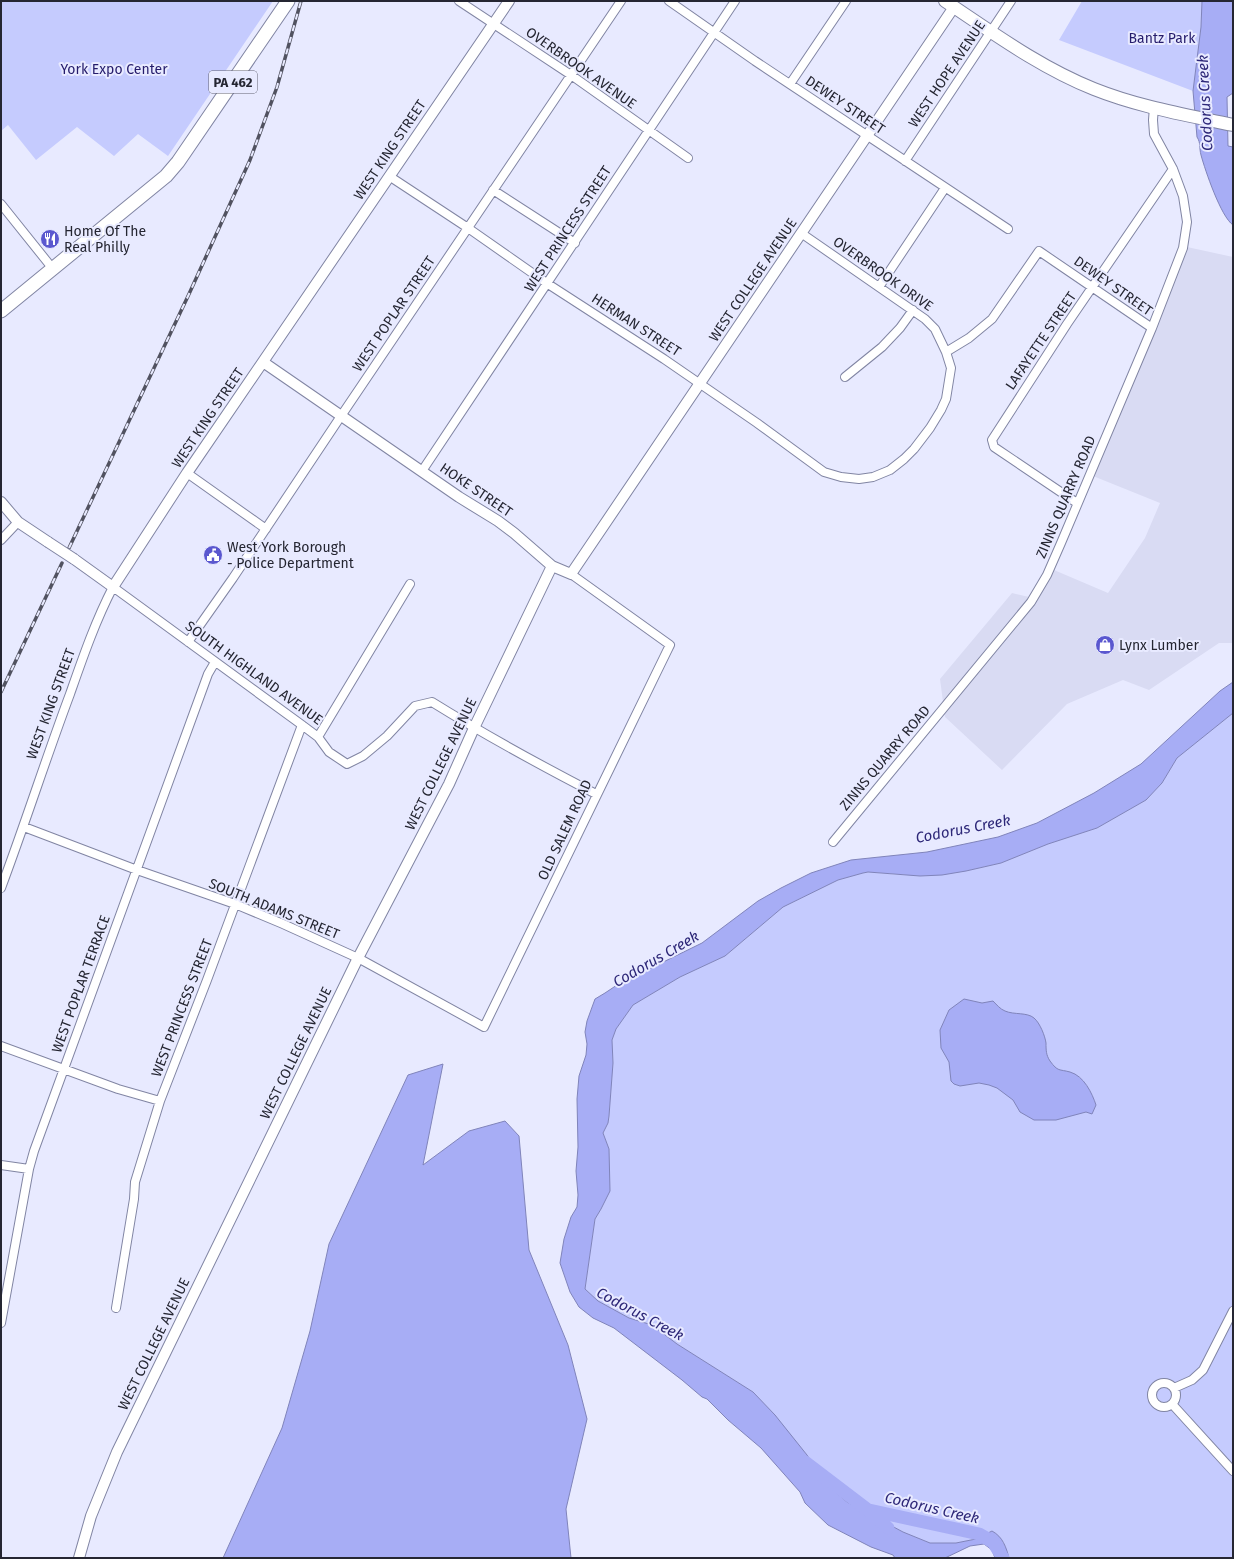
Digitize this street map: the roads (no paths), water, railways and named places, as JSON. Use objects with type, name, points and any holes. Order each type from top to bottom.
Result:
[{"type":"main road","name":"PA 462","points":[[1,311],[157,184],[172,169],[288,1]]},
{"type":"main road","points":[[952,3],[990,32],[1032,58],[1062,75],[1095,90],[1154,107],[1233,125]]},
{"type":"street","name":"OVERBROOK AVENUE","points":[[459,1],[570,75],[688,158]]},
{"type":"street","name":"WEST KING STREET","points":[[1,888],[24,827],[41,772],[94,627],[113,587],[187,473],[262,362],[510,1]]},
{"type":"street","name":"WEST POPLAR STREET","points":[[188,642],[266,529],[570,75],[622,1]]},
{"type":"street","name":"DEWEY STREET","points":[[669,1],[866,136],[944,188],[960,196],[1008,229]]},
{"type":"street","name":"WEST PRINCESS STREET","points":[[422,471],[736,1]]},
{"type":"street","points":[[790,84],[846,1]]},
{"type":"street","name":"WEST HOPE AVENUE","points":[[905,161],[1011,1]]},
{"type":"street","name":"WEST COLLEGE AVENUE","points":[[571,574],[866,136],[952,3]]},
{"type":"street","name":"ZINNS QUARRY ROAD","points":[[832,842],[1031,602],[1047,575],[1152,328],[1183,248],[1187,222],[1183,196],[1173,169],[1154,134],[1154,107]]},
{"type":"street","name":"LAFAYETTE STREET","points":[[1077,503],[994,447],[992,440],[1037,369],[1173,169]]},
{"type":"street","name":"HERMAN STREET","points":[[389,176],[468,228],[548,284],[664,359],[757,423],[824,472],[841,477],[859,479],[873,478]]},
{"type":"street","points":[[879,287],[944,188]]},
{"type":"street","points":[[493,190],[575,243]]},
{"type":"street","points":[[1,204],[53,269]]},
{"type":"street","name":"OVERBROOK DRIVE","points":[[801,233],[913,310],[935,329],[946,352],[951,368],[946,398],[941,410],[930,428],[904,459],[890,470],[873,478]]},
{"type":"street","name":"DEWEY STREET","points":[[946,352],[969,338],[992,319],[1039,251],[1152,328]]},
{"type":"street","points":[[845,377],[882,347],[900,328],[913,310]]},
{"type":"street","name":"HOKE STREET","points":[[262,362],[459,497],[498,521],[552,566],[571,574],[670,645]]},
{"type":"street","points":[[187,473],[266,529]]},
{"type":"street","name":"SOUTH HIGHLAND AVENUE","points":[[1,502],[18,522],[113,587],[302,725],[318,737],[329,752],[347,764],[363,756],[387,736],[415,706],[432,702],[474,728],[596,794]]},
{"type":"street","points":[[1,540],[18,522]]},
{"type":"street","name":"WEST COLLEGE AVENUE","points":[[79,1558],[91,1516],[117,1452],[358,958],[449,784],[474,728],[552,566]]},
{"type":"street","points":[[318,737],[410,584]]},
{"type":"street","name":"OLD SALEM ROAD","points":[[484,1027],[571,849],[596,794],[670,645]]},
{"type":"street","name":"WEST POPLAR TERRACE","points":[[1,1323],[29,1169],[34,1151],[208,674],[215,662]]},
{"type":"street","name":"WEST PRINCESS STREET","points":[[116,1308],[134,1199],[135,1182],[160,1101],[302,725]]},
{"type":"street","name":"SOUTH ADAMS STREET","points":[[24,827],[137,870],[235,904],[283,924],[358,958],[484,1027]]},
{"type":"street","points":[[1,1046],[63,1069],[160,1101]]},
{"type":"street","points":[[1,1165],[29,1169]]},
{"type":"street","points":[[1174,1388],[1192,1380],[1204,1370],[1233,1311]]},
{"type":"street","points":[[1167,1383],[1174,1388],[1176,1397],[1172,1404],[1164,1407],[1156,1405],[1152,1398],[1153,1389],[1159,1384],[1167,1383]]},
{"type":"street","points":[[1172,1404],[1233,1471]]},
{"type":"water","points":[[1202,1],[1233,1],[1233,93],[1227,97],[1228,146],[1233,147],[1233,225],[1228,220],[1214,193],[1203,162],[1197,137],[1193,91],[1201,27]]},
{"type":"water","points":[[1233,682],[1233,713],[1177,758],[1162,783],[1146,800],[1097,828],[1048,844],[1001,863],[966,871],[942,875],[920,876],[868,872],[838,880],[783,907],[725,956],[680,977],[633,1005],[616,1029],[612,1040],[613,1063],[609,1116],[608,1123],[603,1133],[609,1149],[610,1191],[595,1219],[585,1289],[598,1301],[629,1318],[652,1325],[677,1344],[753,1392],[775,1415],[807,1455],[825,1483],[847,1502],[903,1532],[930,1543],[956,1543],[976,1539],[992,1531],[1001,1539],[1009,1558],[995,1558],[992,1550],[984,1544],[970,1546],[945,1558],[895,1558],[893,1555],[871,1547],[828,1525],[805,1503],[800,1492],[761,1448],[728,1420],[707,1399],[702,1397],[614,1328],[593,1318],[579,1307],[570,1292],[560,1263],[564,1239],[571,1217],[577,1207],[577,1099],[579,1076],[586,1055],[587,1044],[585,1032],[587,1021],[595,999],[635,973],[647,970],[702,943],[758,901],[811,873],[851,860],[927,852],[998,837],[1037,823],[1094,793],[1141,764],[1220,691]]},
{"type":"water","points":[[964,999],[982,1003],[993,1001],[1005,1011],[1028,1015],[1034,1018],[1043,1033],[1047,1055],[1053,1065],[1057,1069],[1075,1074],[1090,1090],[1096,1105],[1092,1114],[1086,1112],[1056,1120],[1034,1120],[1020,1112],[1013,1100],[997,1088],[979,1083],[960,1086],[954,1084],[951,1081],[949,1062],[941,1048],[940,1030],[949,1010]]},
{"type":"water","points":[[443,1064],[423,1165],[469,1131],[505,1121],[519,1136],[529,1250],[568,1345],[587,1419],[566,1509],[571,1558],[223,1558],[282,1428],[310,1331],[329,1244],[408,1075]]},
{"type":"waterway","name":"Codorus Creek","points":[[805,1462],[868,1510],[888,1528]]},
{"type":"waterway","name":"Codorus Creek","points":[[869,1510],[979,1534],[993,1542],[1003,1558]]},
{"type":"railway","points":[[69,548],[189,294],[250,160],[277,87],[301,1]]},
{"type":"railway","points":[[1,692],[62,563]]},
{"type":"place","name":"Home Of The Real Philly","points":[[50,239]]},
{"type":"place","name":"West York Borough - Police Department","points":[[213,555]]},
{"type":"place","name":"Lynx Lumber","points":[[1105,645]]},
{"type":"park label","name":"Bantz Park","points":[[1162,38]]},
{"type":"park label","name":"York Expo Center","points":[[114,69]]}]
